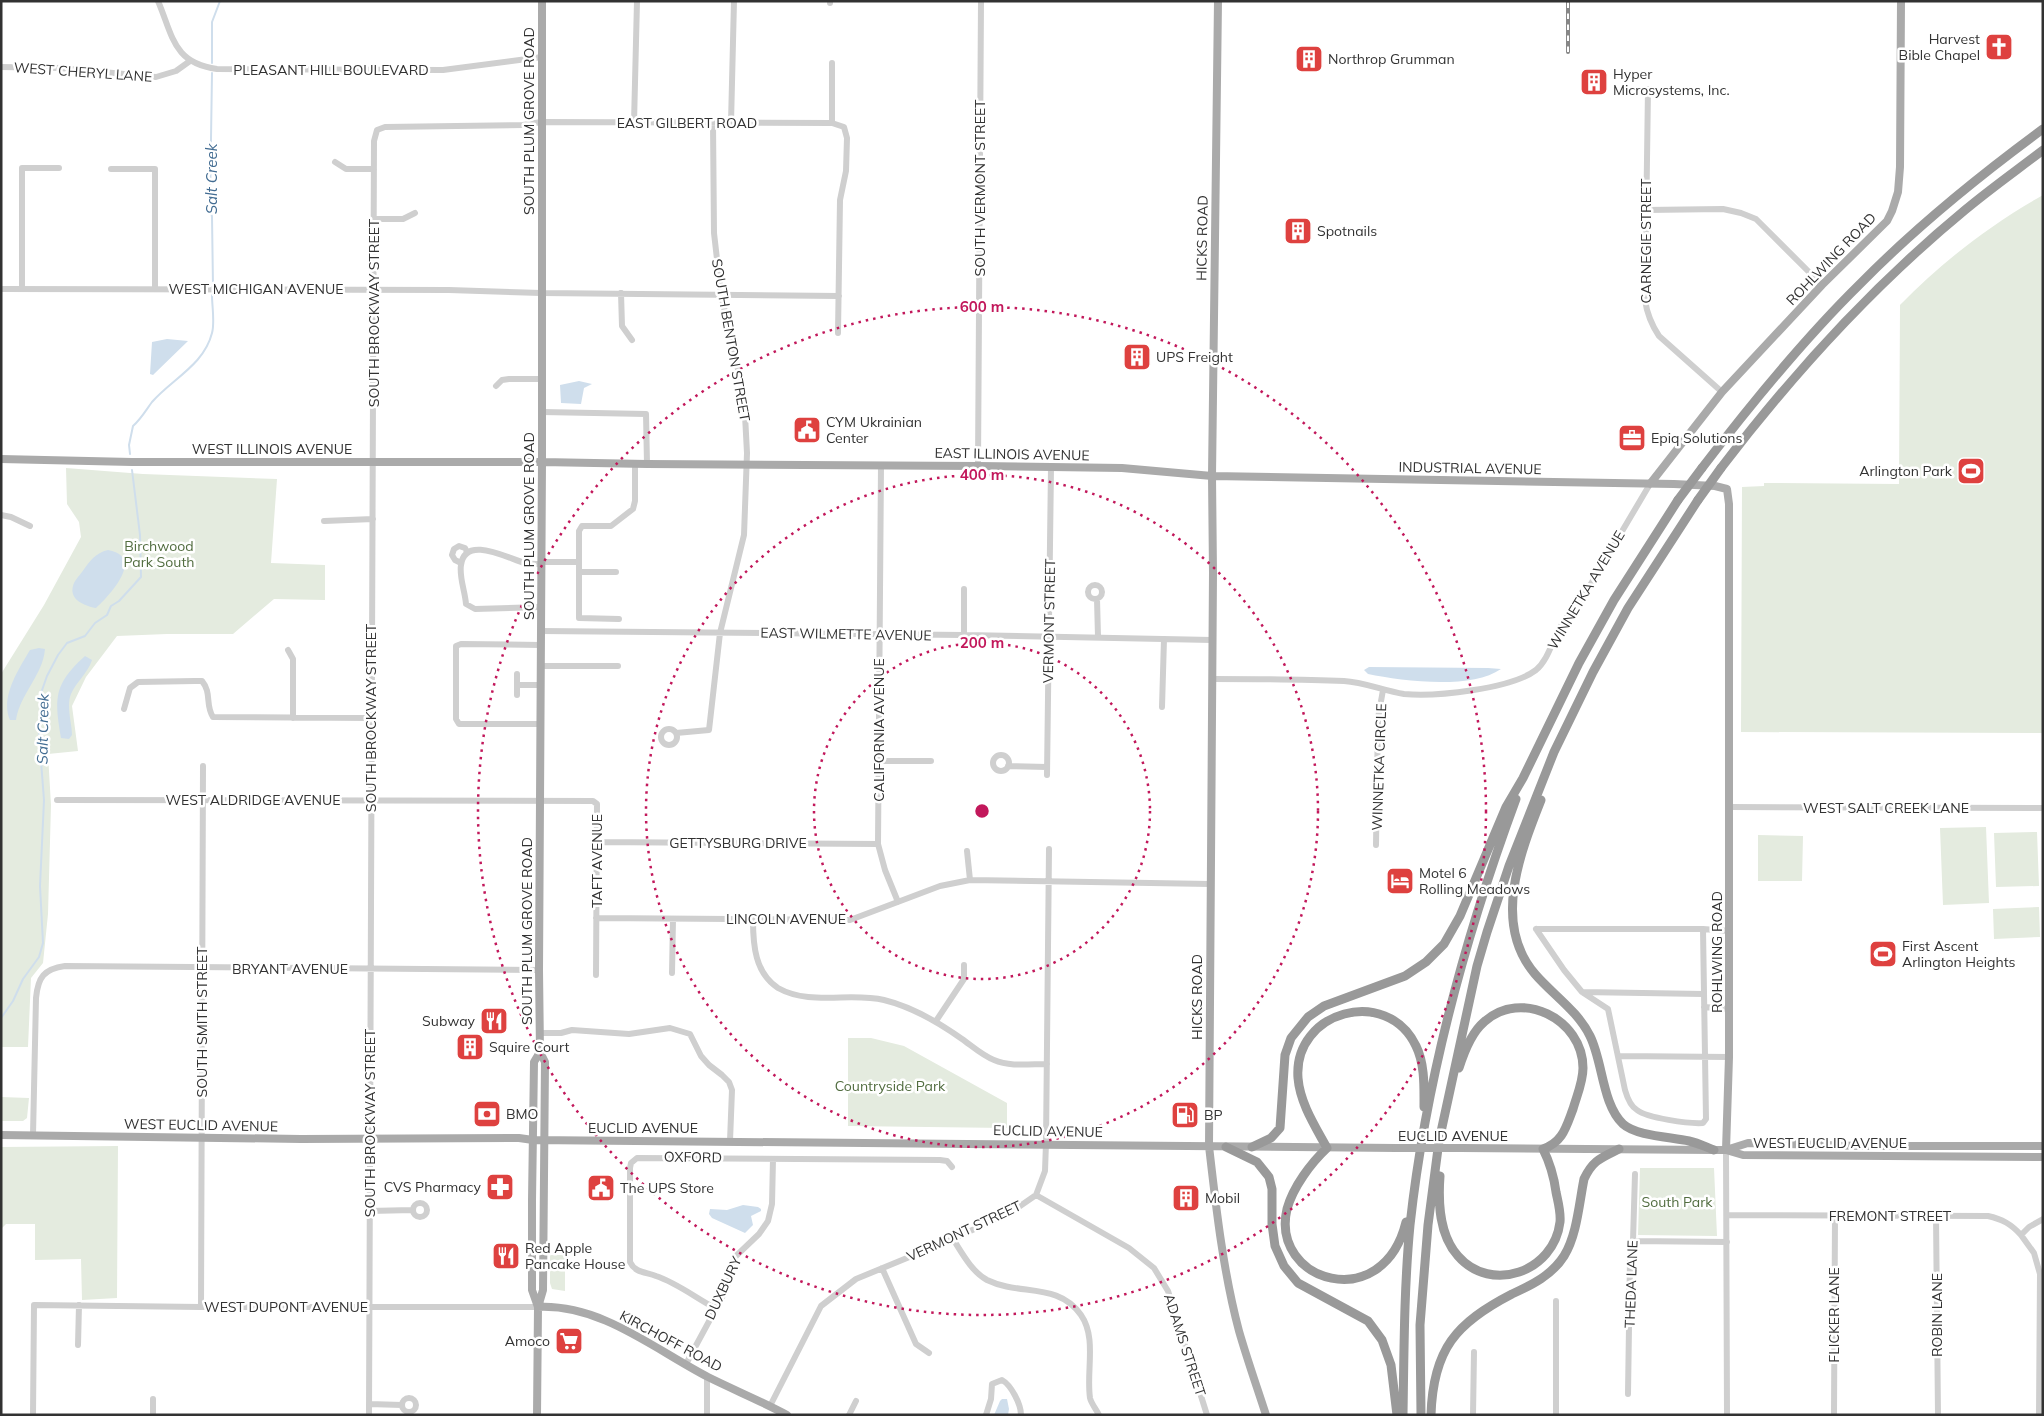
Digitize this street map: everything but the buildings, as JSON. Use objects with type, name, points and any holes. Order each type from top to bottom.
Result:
[{"type":"highway","points":[[1252,1147],[1271,1138],[1280,1128],[1285,1055],[1291,1038],[1299,1027],[1324,1006],[1405,976],[1426,962],[1444,944],[1460,916],[1506,808],[1523,778],[1579,663],[1614,600],[1678,500],[1702,468],[1776,376],[1886,258],[1962,192],[2043,129]]},
{"type":"highway","points":[[1421,1415],[1420,1325],[1428,1225],[1443,1118],[1477,966],[1487,932],[1509,866],[1554,752],[1628,608],[1720,468],[1754,425],[1869,298],[1964,210],[2043,150]]},
{"type":"highway","points":[[1554,752],[1550,778],[1515,875],[1513,917],[1521,951],[1534,973],[1587,1030],[1594,1046],[1613,1109],[1624,1126],[1637,1132],[1691,1142],[1714,1150]]},
{"type":"highway","points":[[1403,1415],[1404,1327],[1410,1227],[1425,1123],[1461,961],[1480,898],[1523,778]]},
{"type":"highway","points":[[1439,1141],[1440,1207],[1447,1237],[1456,1255],[1471,1268],[1486,1274],[1503,1277],[1518,1274],[1537,1264],[1550,1252],[1556,1239],[1560,1213],[1552,1170],[1543,1149],[1559,1141],[1564,1133],[1582,1081],[1583,1062],[1578,1044],[1566,1026],[1552,1015],[1535,1009],[1515,1009],[1500,1012],[1483,1022],[1468,1043],[1443,1118]]},
{"type":"highway","points":[[1415,1188],[1404,1231],[1394,1250],[1383,1266],[1366,1276],[1356,1279],[1335,1279],[1320,1274],[1305,1264],[1293,1249],[1287,1233],[1286,1215],[1291,1198],[1317,1157],[1327,1148],[1300,1092],[1298,1076],[1299,1060],[1305,1044],[1315,1030],[1327,1021],[1344,1013],[1364,1011],[1382,1015],[1400,1025],[1410,1036],[1417,1048],[1422,1067],[1425,1123]]},
{"type":"highway","points":[[1226,1147],[1257,1162],[1269,1177],[1272,1189],[1272,1224],[1275,1246],[1284,1266],[1298,1283],[1368,1321],[1382,1340],[1391,1365],[1398,1415]]},
{"type":"highway","points":[[1431,1415],[1436,1374],[1452,1338],[1465,1323],[1486,1308],[1535,1282],[1553,1270],[1564,1256],[1570,1243],[1588,1172],[1592,1164],[1619,1149]]},
{"type":"main road","name":"SOUTH PLUM GROVE ROAD","points":[[537,1415],[538,1307],[543,1290],[545,1140],[545,1062],[540,1052],[539,1033],[542,1]]},
{"type":"main road","name":"HICKS ROAD","points":[[1218,1],[1212,476],[1209,1146],[1230,1289],[1239,1331],[1266,1415]]},
{"type":"main road","name":"ROHLWING ROAD","points":[[1650,484],[1722,392],[1822,285],[1887,221],[1898,192],[1900,168],[1901,1]]},
{"type":"main road","name":"WEST ILLINOIS AVENUE","points":[[1,459],[132,462],[542,462]]},
{"type":"main road","name":"EAST ILLINOIS AVENUE","points":[[542,462],[1122,468],[1212,476]]},
{"type":"main road","name":"INDUSTRIAL AVENUE","points":[[1212,476],[1650,484],[1715,486],[1727,489]]},
{"type":"main road","name":"ROHLWING ROAD","points":[[1726,1150],[1729,1057],[1730,807],[1730,504],[1727,489]]},
{"type":"main road","name":"SOUTH PLUM GROVE ROAD","points":[[538,1307],[532,1290],[533,1140],[534,1062],[540,1052]]},
{"type":"main road","points":[[1,1135],[33,1135]]},
{"type":"main road","name":"WEST EUCLID AVENUE","points":[[33,1135],[369,1138]]},
{"type":"main road","name":"EUCLID AVENUE","points":[[369,1138],[519,1138],[533,1140],[1327,1148],[1726,1150]]},
{"type":"main road","name":"WEST EUCLID AVENUE","points":[[1726,1150],[1748,1143],[2043,1146]]},
{"type":"main road","name":"WEST EUCLID AVENUE","points":[[1726,1150],[1743,1155],[2043,1157]]},
{"type":"main road","name":"KIRCHOFF ROAD","points":[[538,1307],[556,1306],[604,1319],[707,1376],[787,1415]]},
{"type":"street","name":"PLEASANT HILL BOULEVARD","points":[[158,1],[174,44],[190,61],[205,68],[457,69],[542,57]]},
{"type":"street","points":[[634,123],[637,1]]},
{"type":"street","points":[[731,123],[734,1]]},
{"type":"street","name":"SOUTH VERMONT STREET","points":[[978,466],[981,1]]},
{"type":"street","name":"WEST CHERYL LANE","points":[[1,67],[60,68],[156,78],[176,70],[190,61]]},
{"type":"street","points":[[832,63],[832,123],[844,127],[847,138],[846,172],[840,200],[838,334]]},
{"type":"street","name":"CARNEGIE STREET","points":[[1648,89],[1645,300],[1652,325],[1659,336],[1722,392]]},
{"type":"street","name":"EAST GILBERT ROAD","points":[[377,130],[385,127],[523,125],[542,122],[832,123]]},
{"type":"street","name":"SOUTH BENTON STREET","points":[[676,733],[708,730],[720,633],[744,535],[747,464],[744,396],[721,294],[714,233],[713,123]]},
{"type":"street","name":"SOUTH BROCKWAY STREET","points":[[368,1415],[374,462],[374,141],[377,130]]},
{"type":"street","points":[[335,162],[346,169],[374,169]]},
{"type":"street","points":[[22,289],[22,168],[59,168]]},
{"type":"street","points":[[111,169],[155,169],[155,289]]},
{"type":"street","points":[[1646,210],[1723,209],[1756,219],[1822,285]]},
{"type":"street","points":[[374,219],[403,219],[415,213]]},
{"type":"street","name":"WEST MICHIGAN AVENUE","points":[[1,288],[374,289],[840,296]]},
{"type":"street","points":[[621,293],[622,326],[632,340]]},
{"type":"street","points":[[496,386],[502,380],[541,379]]},
{"type":"street","points":[[542,412],[646,414],[647,464]]},
{"type":"street","points":[[619,619],[579,618],[580,528],[585,526],[611,526],[634,509],[635,464]]},
{"type":"street","name":"CALIFORNIA AVENUE","points":[[881,465],[878,844],[885,870],[898,902]]},
{"type":"street","name":"VERMONT STREET","points":[[1047,775],[1051,467]]},
{"type":"street","name":"WINNETKA AVENUE","points":[[1212,679],[1348,681],[1383,690],[1423,695],[1444,694],[1501,684],[1535,671],[1542,664],[1564,621],[1579,604],[1650,484]]},
{"type":"street","points":[[1,515],[11,517],[30,526]]},
{"type":"street","points":[[324,520],[373,519]]},
{"type":"street","points":[[460,563],[454,560],[452,555],[454,549],[459,546],[465,548],[467,552]]},
{"type":"street","points":[[540,607],[475,609],[466,604],[460,563],[467,552],[476,549],[492,551],[523,562],[579,562]]},
{"type":"street","points":[[579,572],[616,572]]},
{"type":"street","points":[[964,589],[964,635]]},
{"type":"street","points":[[1097,599],[1098,637]]},
{"type":"street","name":"EAST WILMETTE AVENUE","points":[[540,631],[964,635],[1212,640]]},
{"type":"street","points":[[1162,706],[1164,638]]},
{"type":"street","points":[[540,645],[461,644],[456,646],[456,719],[459,724],[540,724]]},
{"type":"street","points":[[288,650],[293,659],[292,718]]},
{"type":"street","points":[[540,666],[618,666]]},
{"type":"street","points":[[517,674],[517,695]]},
{"type":"street","points":[[124,708],[130,688],[138,682],[202,681],[207,687],[208,707],[213,717],[371,718]]},
{"type":"street","points":[[517,685],[540,686]]},
{"type":"street","name":"WINNETKA CIRCLE","points":[[1376,845],[1378,718],[1383,690]]},
{"type":"street","points":[[880,761],[931,761]]},
{"type":"street","name":"SOUTH SMITH STREET","points":[[201,1308],[203,766]]},
{"type":"street","points":[[1008,766],[1047,767]]},
{"type":"street","name":"WEST ALDRIDGE AVENUE","points":[[57,800],[540,800]]},
{"type":"street","name":"TAFT AVENUE","points":[[540,800],[593,800],[597,804],[596,976]]},
{"type":"street","name":"WEST SALT CREEK LANE","points":[[1730,807],[2043,808]]},
{"type":"street","name":"GETTYSBURG DRIVE","points":[[597,842],[878,844]]},
{"type":"street","name":"VERMONT STREET","points":[[770,1406],[821,1306],[856,1279],[953,1239],[1013,1211],[1036,1195],[1045,1171],[1049,849]]},
{"type":"street","points":[[967,851],[970,880]]},
{"type":"street","name":"LINCOLN AVENUE","points":[[596,918],[850,920],[940,886],[970,880],[1210,884]]},
{"type":"street","points":[[672,973],[673,919]]},
{"type":"street","points":[[753,920],[752,945],[761,970],[778,987],[801,996],[884,1000],[909,1008],[936,1021],[992,1059],[1012,1064],[1047,1064]]},
{"type":"street","points":[[1703,929],[1706,1119],[1703,1124],[1694,1124],[1637,1111],[1628,1100],[1608,1009],[1582,992],[1564,970],[1536,929],[1703,929],[1729,931]]},
{"type":"street","name":"BRYANT AVENUE","points":[[33,1135],[36,998],[38,984],[44,974],[52,968],[65,966],[202,969],[539,970]]},
{"type":"street","points":[[936,1021],[964,979],[964,966]]},
{"type":"street","points":[[1582,992],[1703,994]]},
{"type":"street","points":[[1704,1006],[1729,1009]]},
{"type":"street","points":[[539,1033],[561,1033],[572,1030],[629,1034],[670,1028],[690,1034],[701,1056],[729,1082],[732,1090],[730,1141]]},
{"type":"street","points":[[1618,1056],[1729,1057]]},
{"type":"street","name":"ROHLWING ROAD","points":[[1726,1150],[1727,1415]]},
{"type":"street","name":"OXFORD","points":[[715,1308],[658,1276],[635,1270],[632,1266],[630,1262],[631,1163],[637,1158],[940,1160],[947,1161],[952,1167]]},
{"type":"street","name":"DUXBURY","points":[[686,1364],[727,1288],[736,1256],[759,1234],[768,1221],[772,1204],[773,1159]]},
{"type":"street","name":"THEDA LANE","points":[[1628,1394],[1630,1260],[1633,1241],[1635,1174]]},
{"type":"street","name":"ADAMS STREET","points":[[1036,1195],[1129,1248],[1154,1268],[1168,1291],[1207,1415]]},
{"type":"street","points":[[369,1211],[413,1210]]},
{"type":"street","name":"FREMONT STREET","points":[[1727,1215],[1988,1216],[2009,1224],[2021,1235],[2034,1253],[2040,1274],[2042,1308],[2039,1415]]},
{"type":"street","name":"ROBIN LANE","points":[[1936,1215],[1938,1415]]},
{"type":"street","name":"FLICKER LANE","points":[[1834,1415],[1835,1216]]},
{"type":"street","points":[[2021,1235],[2029,1227],[2043,1219]]},
{"type":"street","points":[[953,1239],[969,1263],[986,1279],[1005,1286],[1052,1292],[1071,1302],[1082,1317],[1090,1341],[1090,1400],[1099,1415]]},
{"type":"street","points":[[1633,1241],[1727,1242]]},
{"type":"street","points":[[882,1268],[916,1344],[929,1353]]},
{"type":"street","points":[[1556,1301],[1556,1415]]},
{"type":"street","name":"WEST DUPONT AVENUE","points":[[33,1415],[34,1305],[201,1308],[538,1307]]},
{"type":"street","points":[[78,1345],[79,1305]]},
{"type":"street","points":[[1473,1415],[1474,1352]]},
{"type":"street","points":[[707,1376],[707,1415]]},
{"type":"street","points":[[986,1415],[992,1399],[992,1384],[1002,1380],[1007,1383],[1020,1406],[1021,1415]]},
{"type":"street","points":[[153,1399],[153,1415]]},
{"type":"street","points":[[849,1415],[856,1401]]},
{"type":"street","points":[[368,1404],[402,1405]]},
{"type":"green space","name":"Arlington Park","points":[[2043,195],[2043,733],[1741,732],[1742,487],[1764,486],[1764,483],[1899,484],[1900,305],[1933,273],[1986,231]]},
{"type":"green space","name":"Birchwood Park South","points":[[66,468],[143,474],[277,479],[271,563],[325,565],[325,600],[274,599],[233,634],[117,636],[86,677],[72,706],[78,751],[48,754],[51,805],[48,914],[43,963],[31,978],[28,1047],[1,1047],[1,674],[44,605],[81,537],[79,522],[67,504]]},
{"type":"green space","points":[[1986,827],[1989,903],[1943,905],[1940,828]]},
{"type":"green space","points":[[2037,832],[2039,886],[1996,887],[1994,833]]},
{"type":"green space","points":[[1758,835],[1803,836],[1802,881],[1758,881]]},
{"type":"green space","points":[[2039,907],[2040,937],[1994,939],[1993,909]]},
{"type":"green space","name":"Countryside Park","points":[[848,1038],[871,1038],[904,1046],[1007,1103],[1007,1128],[848,1126]]},
{"type":"green space","points":[[1,1097],[29,1098],[27,1118],[23,1121],[1,1121]]},
{"type":"green space","points":[[118,1146],[117,1298],[82,1300],[81,1259],[35,1260],[35,1224],[6,1224],[1,1229],[1,1147]]},
{"type":"green space","name":"South Park","points":[[1640,1168],[1714,1168],[1717,1236],[1638,1235]]},
{"type":"green space","points":[[550,1255],[565,1255],[565,1291],[552,1289],[550,1283]]},
{"type":"water","points":[[167,339],[188,341],[153,375],[150,374],[152,342]]},
{"type":"water","points":[[579,381],[592,384],[584,388],[581,404],[561,403],[560,385]]},
{"type":"water","points":[[108,550],[119,554],[124,560],[121,577],[109,595],[96,608],[87,606],[79,602],[73,595],[74,584],[93,558]]},
{"type":"water","points":[[45,649],[40,667],[22,702],[16,720],[10,720],[7,703],[12,684],[30,650]]},
{"type":"water","points":[[85,656],[92,660],[73,690],[70,699],[69,709],[72,735],[69,739],[61,738],[57,712],[59,692],[67,675]]},
{"type":"water","points":[[1369,667],[1501,669],[1488,676],[1472,680],[1436,682],[1368,674],[1364,670]]},
{"type":"water","points":[[743,1205],[761,1209],[761,1211],[751,1216],[753,1225],[745,1233],[712,1218],[709,1214],[710,1209],[727,1210]]},
{"type":"water","points":[[1007,1399],[1008,1415],[994,1415],[1000,1401]]},
{"type":"waterway","name":"Salt Creek","points":[[212,63],[212,22],[220,1]]},
{"type":"waterway","name":"Salt Creek","points":[[212,73],[210,204],[212,217],[213,286]]},
{"type":"waterway","name":"Salt Creek","points":[[130,454],[129,445],[133,426],[152,402],[195,363],[208,344],[213,324],[212,295]]},
{"type":"waterway","name":"Salt Creek","points":[[1,1018],[13,1001],[23,979],[39,957],[43,943],[40,886],[44,800],[39,735],[41,693],[47,676],[67,643],[85,636],[95,623],[107,615],[111,606],[119,601],[141,577],[140,535],[132,470]]},
{"type":"railway","points":[[1568,1],[1568,52]]},
{"type":"place","name":"Harvest Bible Chapel","points":[[1999,47]]},
{"type":"place","name":"Northrop Grumman","points":[[1309,59]]},
{"type":"place","name":"Hyper Microsystems, Inc.","points":[[1594,82]]},
{"type":"place","name":"Spotnails","points":[[1298,231]]},
{"type":"place","name":"UPS Freight","points":[[1137,357]]},
{"type":"place","name":"CYM Ukrainian Center","points":[[807,430]]},
{"type":"place","name":"Epiq Solutions","points":[[1632,438]]},
{"type":"place","name":"Arlington Park","points":[[1971,471]]},
{"type":"place","name":"Motel 6 Rolling Meadows","points":[[1400,881]]},
{"type":"place","name":"First Ascent Arlington Heights","points":[[1883,954]]},
{"type":"place","name":"Subway","points":[[494,1021]]},
{"type":"place","name":"Squire Court","points":[[470,1047]]},
{"type":"place","name":"BMO","points":[[487,1114]]},
{"type":"place","name":"BP","points":[[1185,1115]]},
{"type":"place","name":"CVS Pharmacy","points":[[500,1187]]},
{"type":"place","name":"The UPS Store","points":[[601,1188]]},
{"type":"place","name":"Mobil","points":[[1186,1198]]},
{"type":"place","name":"Red Apple Pancake House","points":[[506,1256]]},
{"type":"place","name":"Amoco","points":[[569,1341]]}]
